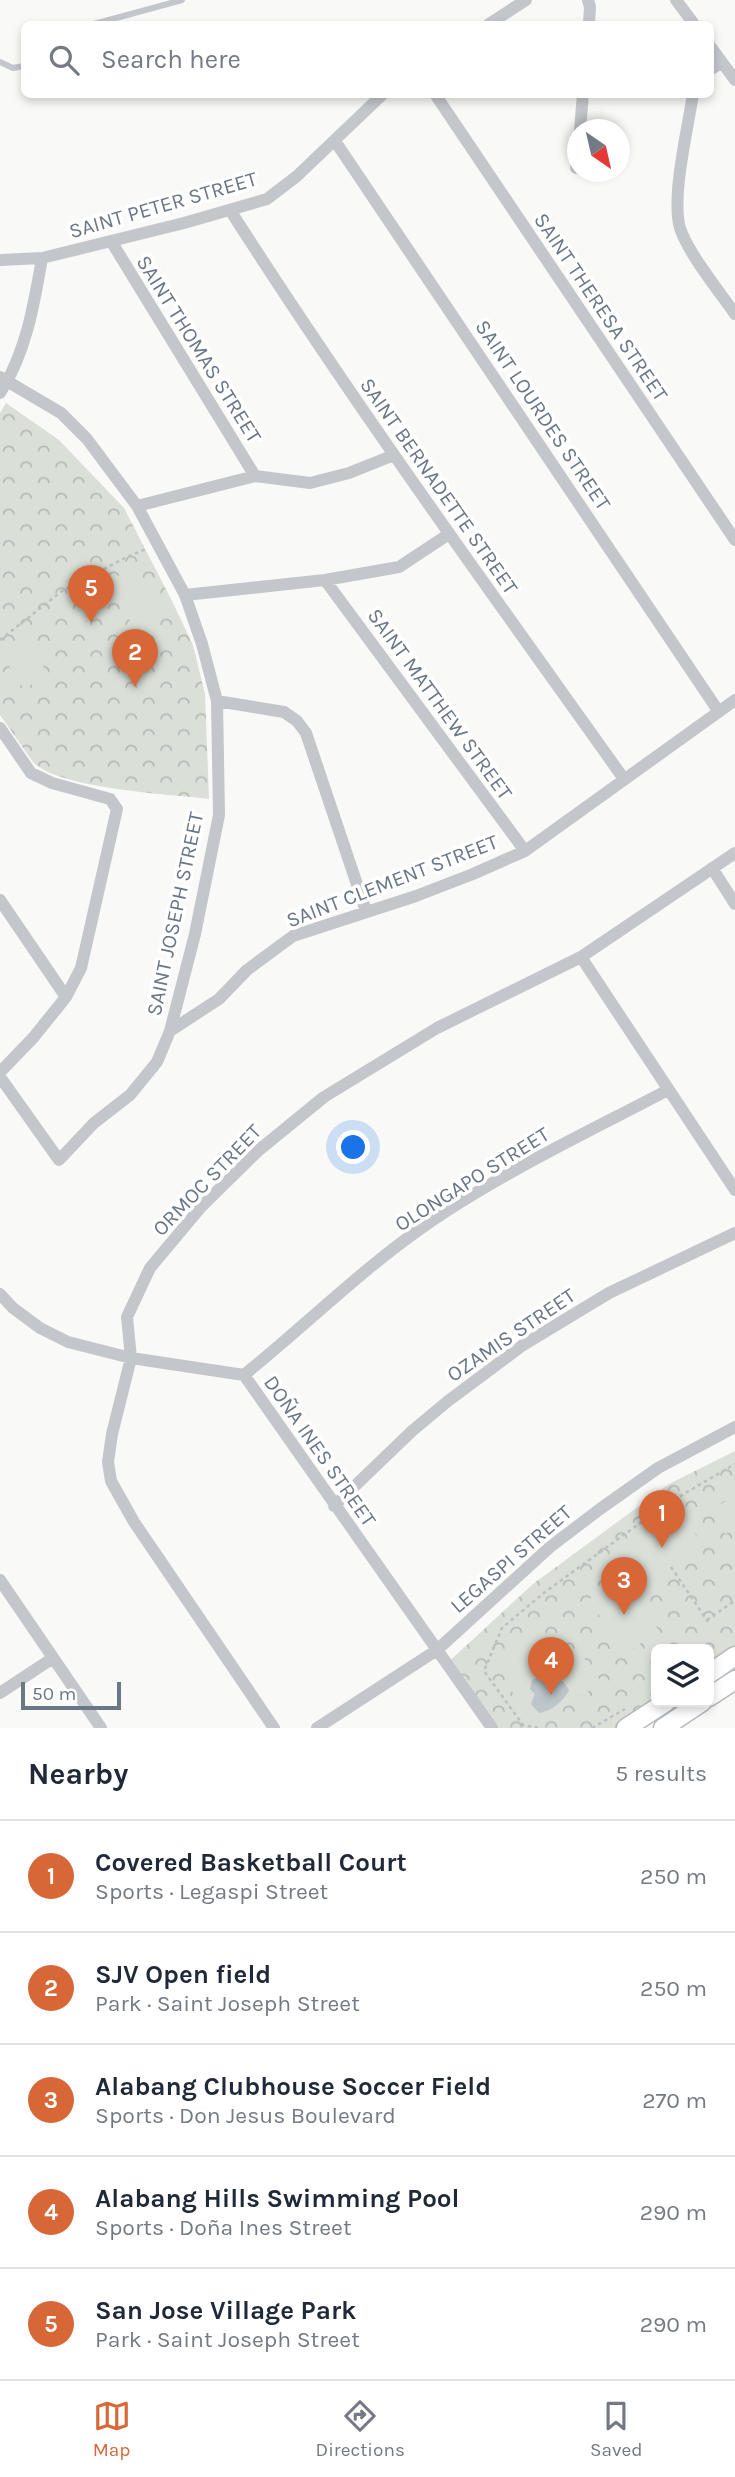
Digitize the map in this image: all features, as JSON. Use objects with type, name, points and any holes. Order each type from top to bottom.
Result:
[{"type":"street","points":[[494,21],[526,0]]},
{"type":"street","points":[[589,0],[589,21]]},
{"type":"street","points":[[676,0],[692,21]]},
{"type":"street","points":[[714,51],[735,80]]},
{"type":"street","points":[[714,68],[722,62]]},
{"type":"street","name":"SAINT PETER STREET","points":[[0,260],[43,258],[267,199],[297,176],[379,98]]},
{"type":"street","name":"SAINT THERESA STREET","points":[[438,98],[735,540]]},
{"type":"street","points":[[581,119],[583,98]]},
{"type":"street","points":[[692,98],[676,202],[680,228],[735,314]]},
{"type":"street","name":"SAINT LOURDES STREET","points":[[335,141],[719,712]]},
{"type":"street","name":"SAINT BERNADETTE STREET","points":[[230,210],[288,301],[394,455],[624,779]]},
{"type":"street","name":"SAINT THOMAS STREET","points":[[111,241],[255,476]]},
{"type":"street","points":[[0,393],[4,378],[29,326],[43,258]]},
{"type":"street","name":"SAINT JOSEPH STREET","points":[[0,1077],[59,1160],[94,1123],[130,1095],[157,1062],[170,1031],[195,934],[219,815],[217,701],[206,656],[185,595],[137,506],[87,439],[61,413],[4,378]]},
{"type":"street","points":[[137,506],[255,476],[310,483],[349,473],[394,455]]},
{"type":"street","points":[[185,595],[325,580],[399,567],[449,534]]},
{"type":"street","name":"SAINT MATTHEW STREET","points":[[325,580],[525,851]]},
{"type":"street","name":"SAINT CLEMENT STREET","points":[[170,1031],[219,999],[247,970],[293,936],[473,874],[525,851],[735,700]]},
{"type":"street","points":[[217,701],[284,712],[297,721],[306,733],[366,911]]},
{"type":"street","points":[[0,728],[31,773],[52,783],[110,799],[117,808],[81,968],[66,997],[33,1038],[0,1072]]},
{"type":"street","name":"ORMOC STREET","points":[[274,1728],[134,1522],[111,1481],[108,1462],[112,1434],[131,1358],[127,1317],[150,1268],[201,1207],[259,1150],[324,1097],[437,1028],[581,957],[735,853]]},
{"type":"street","points":[[712,868],[735,904]]},
{"type":"street","points":[[0,900],[66,997]]},
{"type":"street","points":[[581,957],[735,1190]]},
{"type":"street","name":"OLONGAPO STREET","points":[[244,1375],[301,1329],[359,1276],[429,1223],[511,1172],[668,1090]]},
{"type":"street","name":"OZAMIS STREET","points":[[334,1506],[412,1431],[523,1345],[609,1293],[735,1233]]},
{"type":"street","name":"DOÑA INES STREET","points":[[0,1294],[13,1308],[40,1328],[68,1342],[131,1358],[244,1375],[492,1728]]},
{"type":"street","name":"LEGASPI STREET","points":[[317,1728],[437,1650],[550,1547],[600,1509],[659,1468],[735,1427]]},
{"type":"street","points":[[0,1580],[101,1728]]},
{"type":"street","points":[[714,1671],[735,1656]]},
{"type":"street","points":[[0,1693],[53,1658]]},
{"type":"street","points":[[714,1695],[735,1680]]},
{"type":"street","points":[[626,1728],[658,1707]]},
{"type":"street","points":[[663,1728],[694,1707]]},
{"type":"lane","points":[[105,21],[182,0]]},
{"type":"lane","points":[[0,62],[13,68],[21,67]]},
{"type":"path","points":[[0,640],[62,591],[125,558],[159,544]]},
{"type":"path","points":[[538,1728],[523,1725],[484,1671],[502,1628],[545,1592],[665,1505],[735,1464]]},
{"type":"path","points":[[671,1567],[707,1621],[733,1602],[735,1605]]},
{"type":"green space","points":[[6,403],[59,440],[124,508],[172,601],[193,645],[205,694],[209,799],[116,789],[46,771],[33,762],[0,715],[0,413]]},
{"type":"green space","points":[[131,567],[163,617],[138,633],[106,584]]},
{"type":"green space","points":[[24,638],[48,674],[24,689],[1,653]]},
{"type":"green space","points":[[735,1451],[735,1649],[714,1664],[714,1644],[651,1644],[651,1706],[622,1728],[488,1728],[445,1665],[533,1584],[669,1484]]},
{"type":"green space","points":[[735,1495],[735,1528],[725,1534],[710,1511]]},
{"type":"green space","points":[[680,1511],[703,1546],[645,1584],[622,1549]]},
{"type":"green space","points":[[621,1577],[659,1631],[627,1653],[588,1600]]},
{"type":"green space","points":[[545,1638],[579,1654],[602,1683],[539,1721],[524,1708],[513,1693],[497,1659],[517,1643]]},
{"type":"shaded area","points":[[549,1676],[555,1682],[563,1681],[569,1690],[557,1705],[539,1713],[531,1704],[535,1694],[530,1689],[532,1680]]},
{"type":"place","name":"San Jose Village Park","points":[[91,623]]},
{"type":"place","name":"SJV Open field","points":[[135,687]]},
{"type":"place","name":"Covered Basketball Court","points":[[662,1548]]},
{"type":"place","name":"Alabang Clubhouse Soccer Field","points":[[624,1615]]},
{"type":"place","name":"Alabang Hills Swimming Pool","points":[[551,1695]]}]
